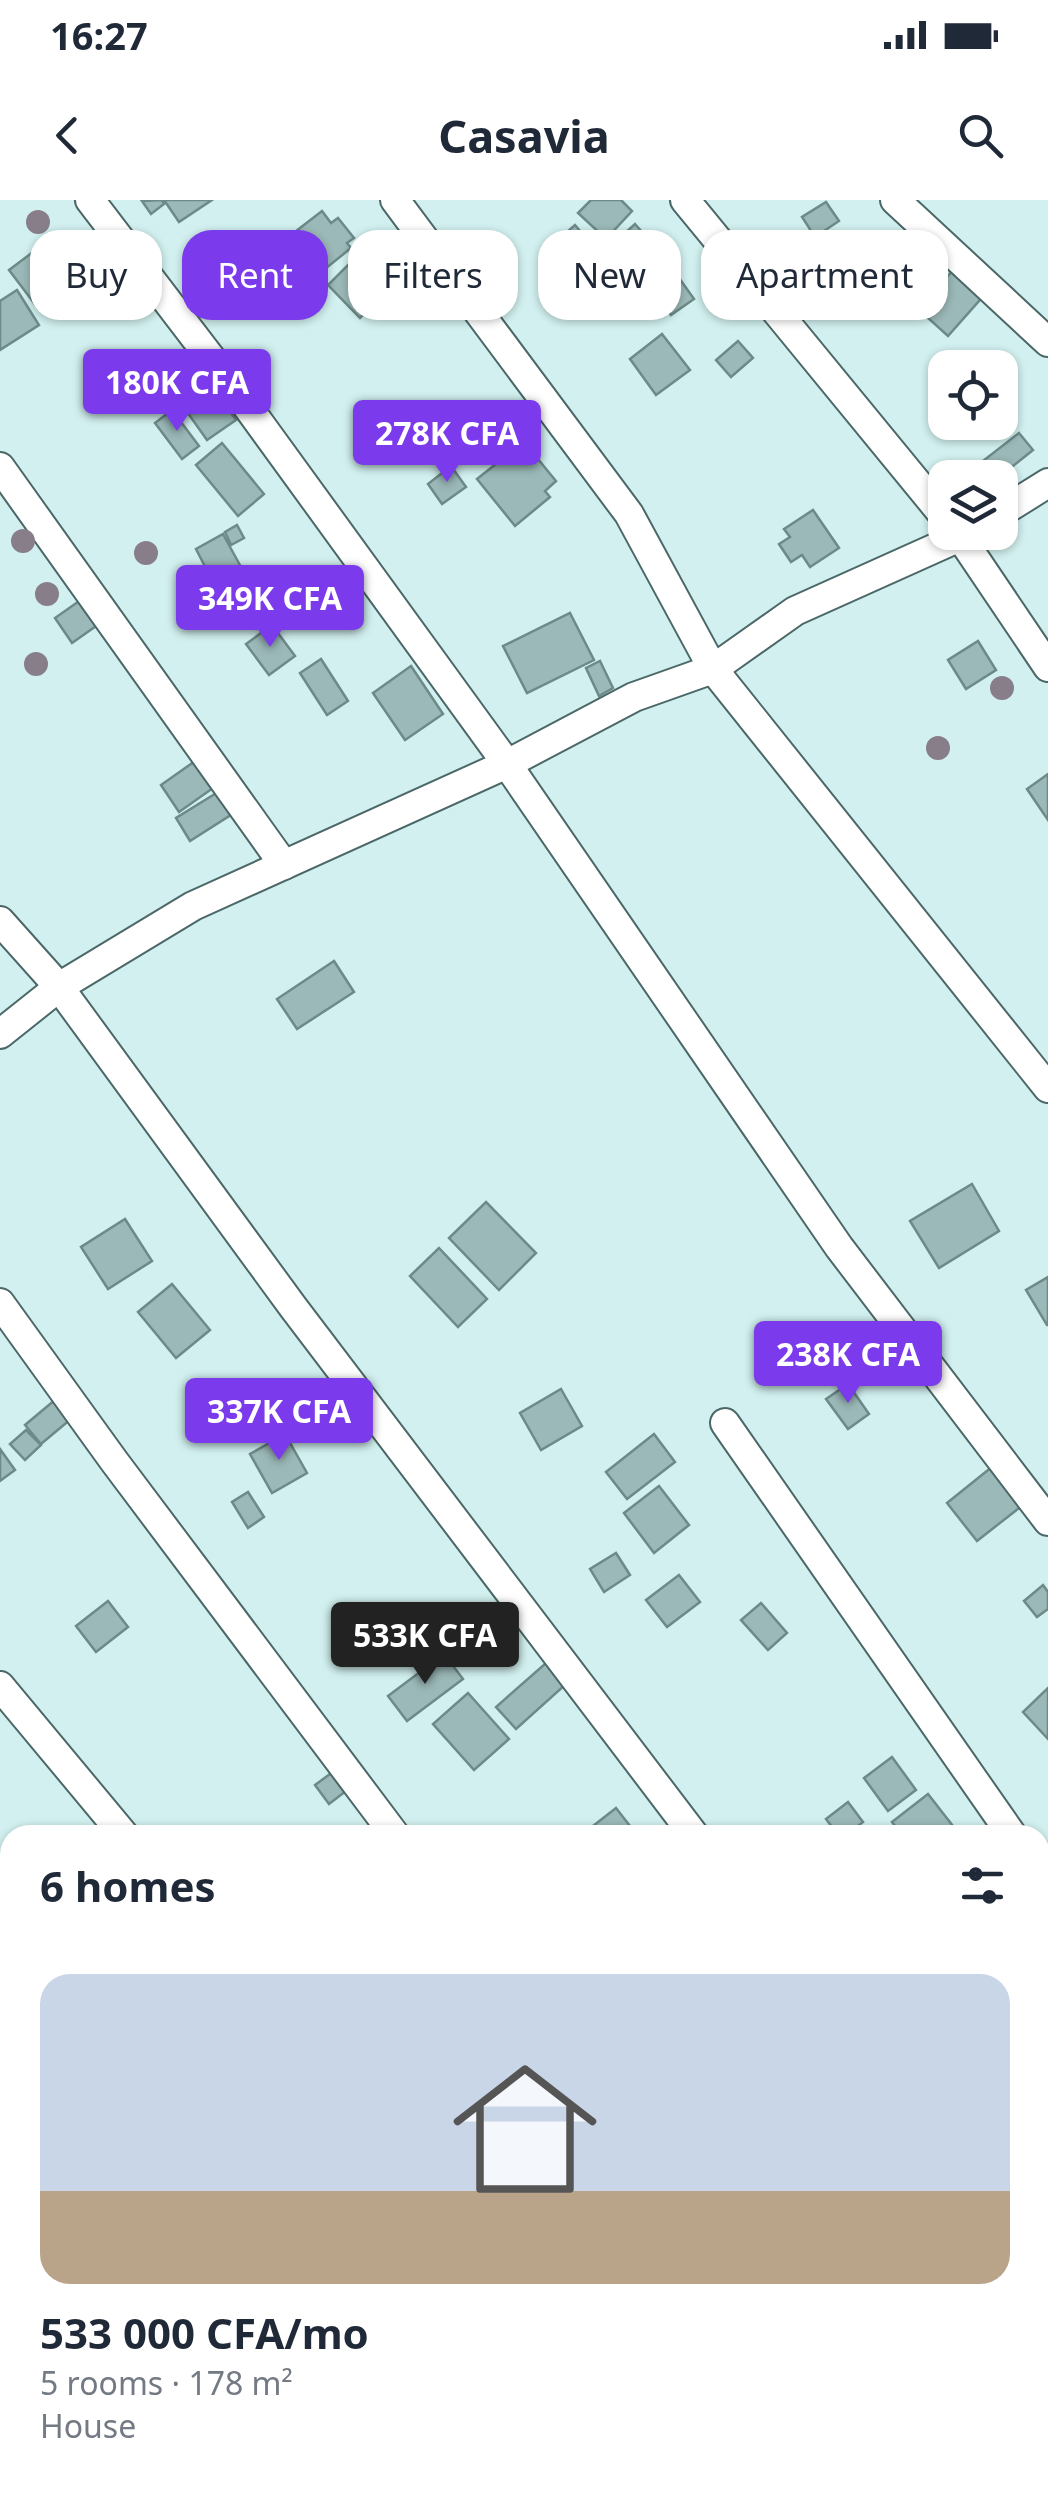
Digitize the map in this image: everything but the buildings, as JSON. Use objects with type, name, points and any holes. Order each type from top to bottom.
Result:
[{"type":"street","points":[[90,200],[240,395],[507,764],[840,1247],[1048,1520]]},
{"type":"street","points":[[395,200],[629,514],[714,669],[1048,1088]]},
{"type":"street","points":[[685,200],[928,493]]},
{"type":"street","points":[[894,200],[1048,342]]},
{"type":"street","points":[[0,468],[284,866]]},
{"type":"street","points":[[1018,502],[1048,482]]},
{"type":"street","points":[[0,1034],[60,987],[193,906],[507,764],[634,697],[714,669],[795,611],[928,545]]},
{"type":"street","points":[[972,550],[1048,667]]},
{"type":"street","points":[[0,921],[60,987],[304,1322],[686,1825]]},
{"type":"street","points":[[0,1303],[114,1462],[387,1825]]},
{"type":"street","points":[[724,1423],[1005,1825]]},
{"type":"street","points":[[0,1686],[116,1825]]}]
